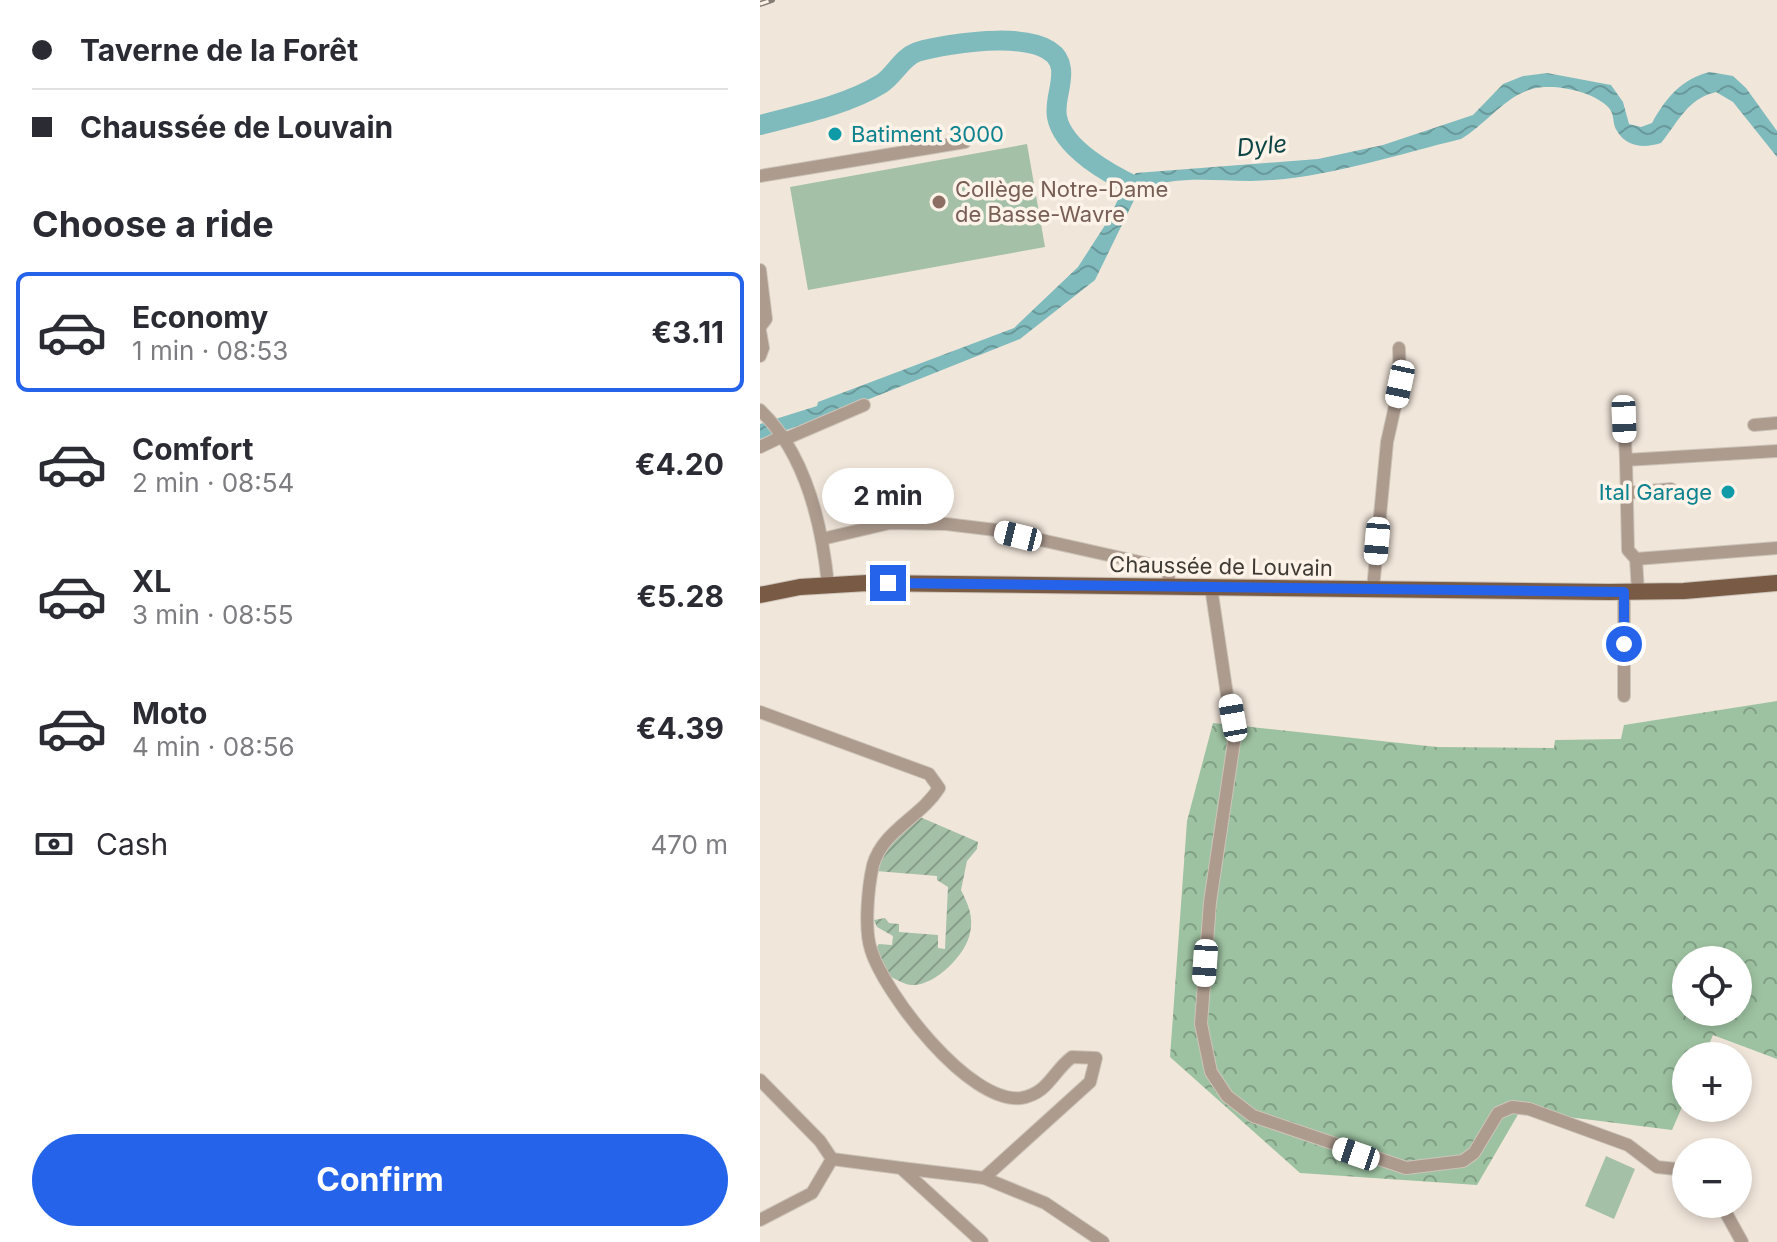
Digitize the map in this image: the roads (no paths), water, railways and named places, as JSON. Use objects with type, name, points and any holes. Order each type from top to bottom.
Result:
[{"type":"main road","name":"Chaussée de Louvain","points":[[760,595],[828,585],[1631,592],[1777,583]]},
{"type":"street","points":[[760,176],[965,142]]},
{"type":"street","points":[[760,270],[766,319],[760,329],[763,348],[760,356]]},
{"type":"street","points":[[1373,589],[1387,442],[1400,384],[1399,348]]},
{"type":"street","points":[[760,447],[864,405]]},
{"type":"street","points":[[764,414],[782,436],[802,474],[822,539],[828,585]]},
{"type":"street","points":[[1624,419],[1628,550],[1636,559]]},
{"type":"street","points":[[1754,425],[1777,423]]},
{"type":"street","points":[[1626,460],[1777,451]]},
{"type":"street","points":[[1626,493],[1671,489]]},
{"type":"street","points":[[822,539],[890,523],[996,530],[1162,567],[1168,574],[1170,587]]},
{"type":"street","points":[[1636,559],[1777,548]]},
{"type":"street","points":[[1624,696],[1636,559]]},
{"type":"street","points":[[1211,587],[1234,742],[1210,902],[1201,1024],[1211,1072],[1227,1096],[1253,1116],[1406,1168],[1463,1161],[1474,1153],[1498,1113],[1512,1107],[1529,1109],[1628,1145],[1657,1167],[1672,1169]]},
{"type":"street","points":[[760,712],[929,774],[939,788],[927,807],[900,826],[880,848],[873,867],[870,947],[877,966],[925,1036],[951,1063],[988,1089],[1018,1098],[1044,1088],[1072,1057],[1096,1058],[1090,1082],[984,1178]]},
{"type":"street","points":[[760,1080],[820,1141],[832,1159],[984,1178],[1045,1203],[1103,1242]]},
{"type":"street","points":[[760,1220],[812,1193],[832,1159]]},
{"type":"street","points":[[901,1168],[982,1242]]},
{"type":"street","points":[[1729,1218],[1742,1242]]},
{"type":"water","points":[[1710,72],[1733,76],[1746,88],[1777,131],[1777,157],[1733,102],[1716,92],[1691,105],[1661,143],[1643,146],[1631,144],[1621,137],[1609,108],[1594,97],[1573,90],[1541,87],[1513,98],[1461,139],[1367,163],[1320,174],[1273,180],[1188,180],[1155,185],[1139,190],[1095,280],[1020,339],[819,419],[760,439],[760,424],[817,406],[818,402],[1014,328],[1078,267],[1109,219],[1125,184],[1136,173],[1318,159],[1383,145],[1473,115],[1503,84],[1523,76],[1547,73],[1611,85],[1623,102],[1629,124],[1641,127],[1652,123],[1683,84]]},
{"type":"waterway","points":[[760,125],[853,98],[881,84],[917,52],[974,42],[1021,42],[1040,46],[1055,55],[1061,69],[1057,117],[1068,140],[1090,160],[1137,187]]},
{"type":"railway","points":[[760,4],[772,0]]},
{"type":"place","name":"Batiment 3000","points":[[835,134]]},
{"type":"place","name":"Collège Notre-Dame de Basse-Wavre","points":[[939,202]]},
{"type":"place","name":"Ital Garage","points":[[1728,492]]},
{"type":"water label","name":"Dyle","points":[[1262,146]]}]
